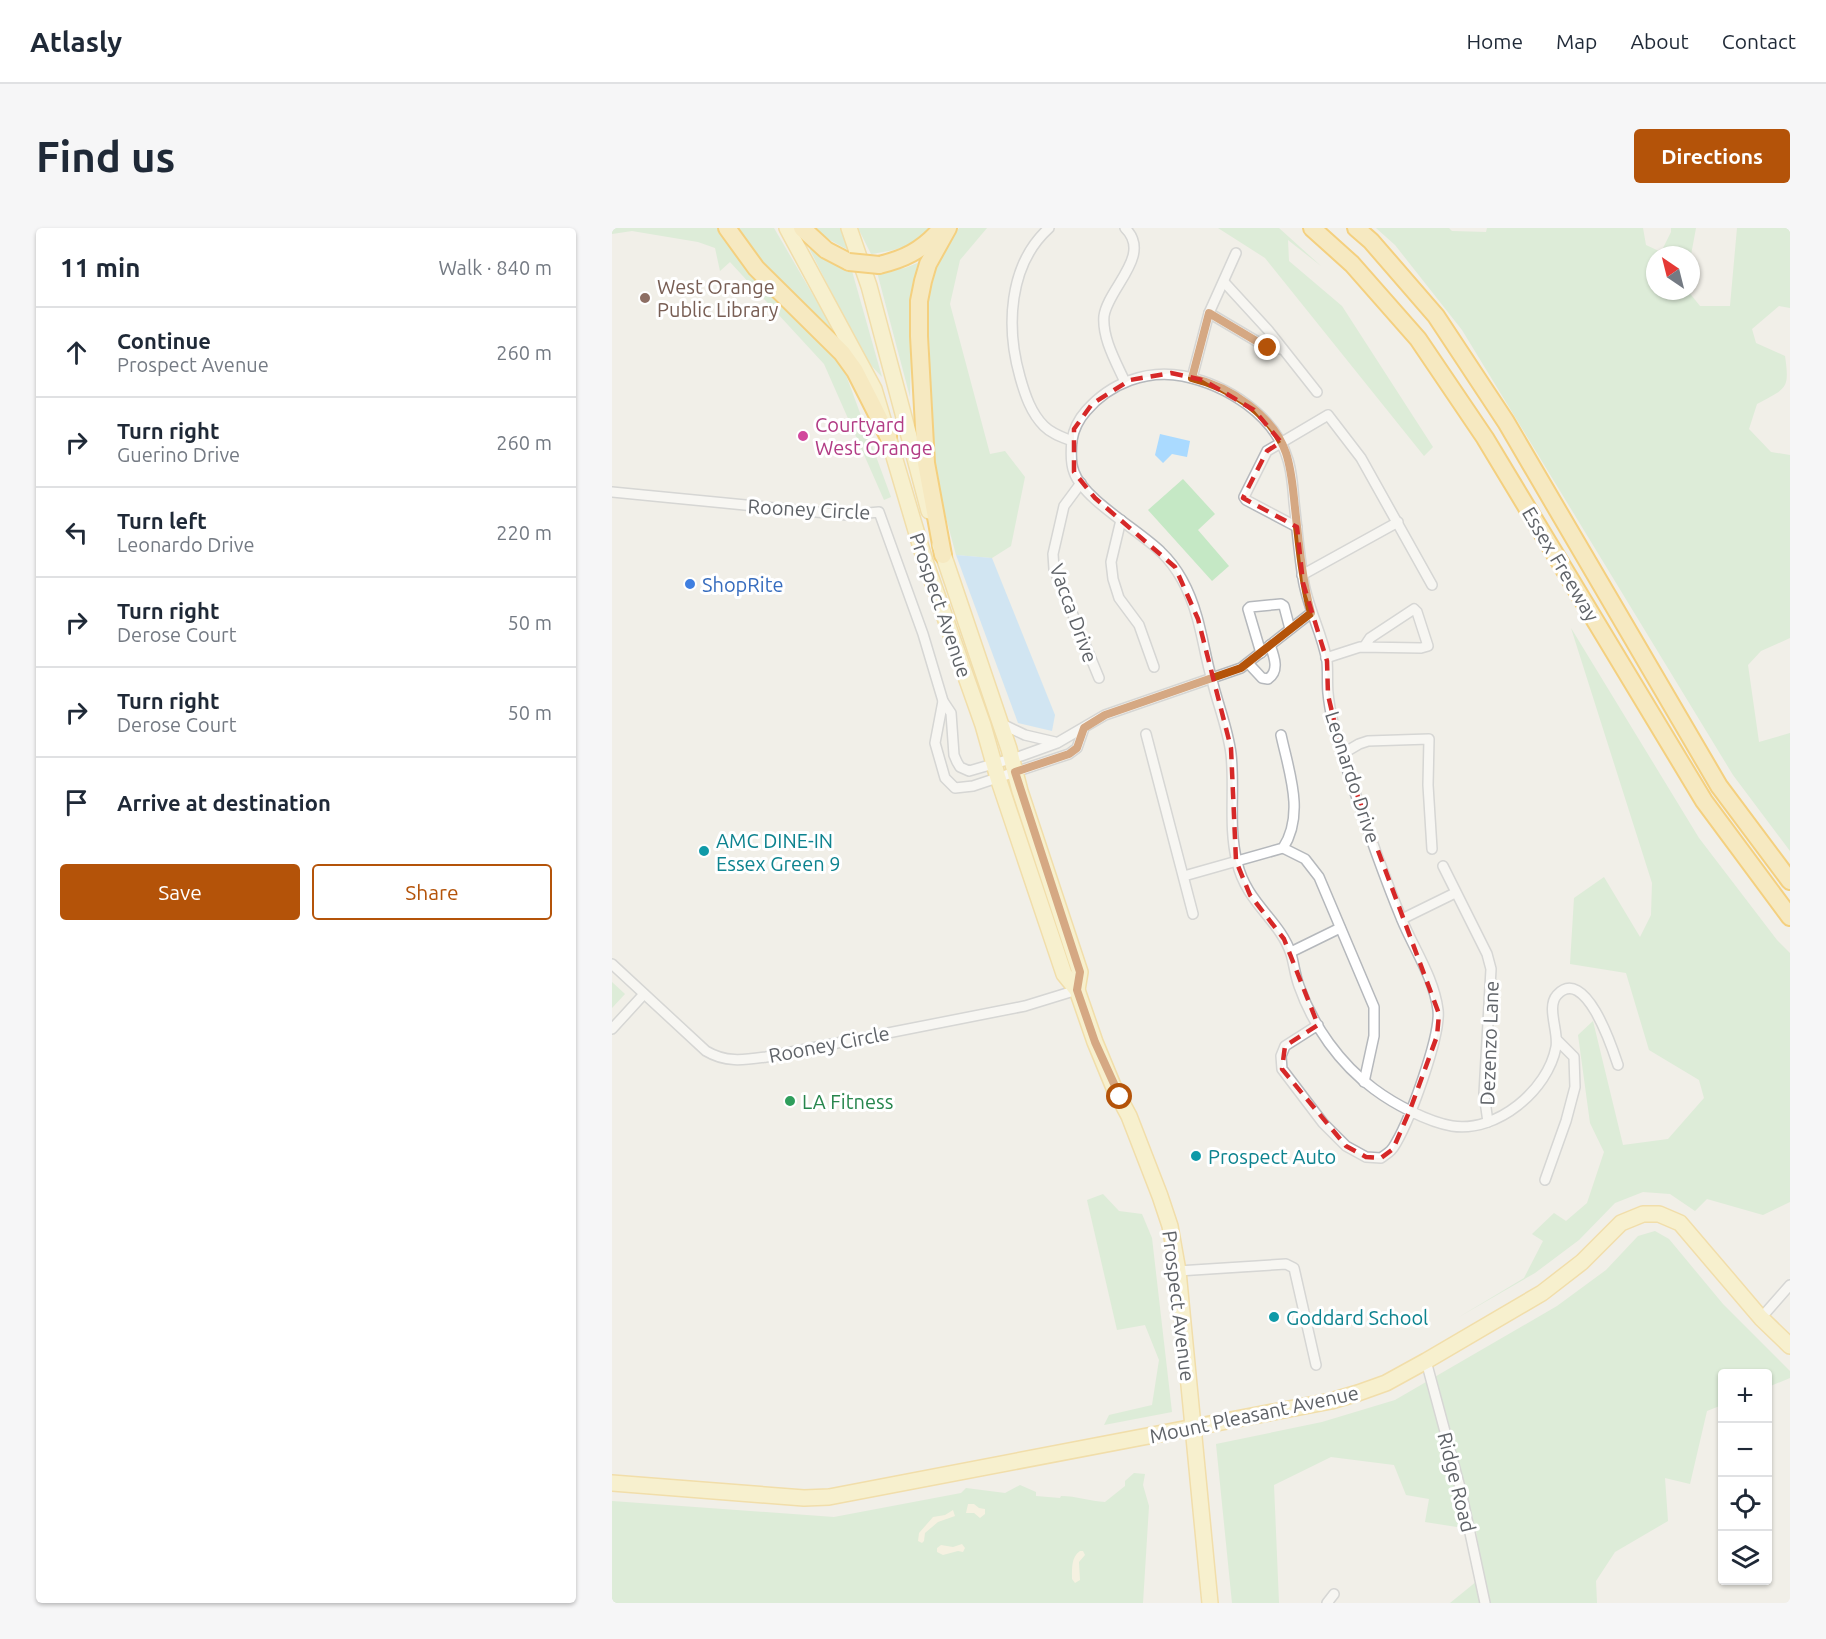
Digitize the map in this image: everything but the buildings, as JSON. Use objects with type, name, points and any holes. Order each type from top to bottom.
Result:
[{"type":"highway","points":[[727,228],[756,268],[842,352],[855,371],[888,436]]},
{"type":"highway","points":[[802,228],[826,250],[849,262],[879,265],[911,255],[925,245],[941,228]]},
{"type":"highway","points":[[943,555],[926,464],[919,301],[928,264],[948,228]]},
{"type":"highway","name":"Essex Freeway","points":[[1305,228],[1317,233],[1352,264],[1418,339],[1485,438],[1704,801],[1790,917]]},
{"type":"highway","name":"Essex Freeway","points":[[1356,228],[1371,241],[1436,316],[1506,422],[1719,786],[1790,881]]},
{"type":"main road","name":"Prospect Avenue","points":[[787,228],[874,389],[925,561],[982,724],[1064,974],[1077,990],[1095,1042],[1114,1088],[1129,1116],[1170,1226],[1178,1271],[1210,1603]]},
{"type":"main road","name":"Prospect Avenue","points":[[849,228],[869,286],[919,477],[943,555],[1080,972],[1077,990]]},
{"type":"main road","name":"Mount Pleasant Avenue","points":[[612,1483],[804,1498],[829,1497],[1331,1401],[1386,1383],[1542,1293],[1582,1262],[1622,1223],[1643,1214],[1659,1214],[1680,1223],[1761,1318],[1790,1346]]},
{"type":"street","points":[[1050,228],[1025,259],[1014,294],[1011,335],[1022,384],[1036,417],[1054,434],[1072,441]]},
{"type":"street","points":[[1125,228],[1134,240],[1134,252],[1107,305],[1104,318],[1109,346],[1125,382]]},
{"type":"street","points":[[1192,378],[1209,313],[1236,253]]},
{"type":"street","points":[[1224,282],[1268,330],[1317,392]]},
{"type":"street","points":[[1209,313],[1268,348],[1282,349]]},
{"type":"street","name":"Leonardo Drive","points":[[1410,1110],[1437,1036],[1439,1014],[1434,992],[1402,919],[1342,754],[1332,720],[1326,657],[1311,613],[1302,575],[1290,467],[1281,442],[1271,428],[1237,397],[1222,388],[1171,373],[1143,375],[1125,382],[1092,404],[1082,415],[1074,429],[1070,450],[1074,472],[1081,483],[1120,520],[1157,548],[1175,567],[1188,589],[1198,619],[1211,679],[1231,748],[1232,820],[1236,861],[1250,896],[1284,939],[1291,952],[1300,989],[1330,1045],[1364,1082],[1384,1097],[1410,1110],[1449,1125],[1474,1125],[1488,1122],[1526,1098],[1546,1074],[1557,1040],[1553,1012],[1554,1000],[1557,995],[1567,989],[1579,990],[1588,998],[1618,1065]]},
{"type":"street","points":[[1297,527],[1244,497],[1267,451],[1328,415],[1361,458],[1432,585]]},
{"type":"street","name":"Vacca Drive","points":[[1081,483],[1064,506],[1053,554],[1054,568],[1099,678]]},
{"type":"street","name":"Rooney Circle","points":[[612,492],[847,515],[879,512],[923,633],[943,701],[951,713],[954,755],[960,767],[969,771],[996,771]]},
{"type":"street","points":[[1120,520],[1111,562],[1113,579],[1119,598],[1139,625],[1154,667]]},
{"type":"street","points":[[1302,575],[1398,522]]},
{"type":"street","points":[[1261,653],[1248,609],[1281,604],[1284,606],[1290,629]]},
{"type":"street","points":[[1326,657],[1364,647],[1421,648],[1428,646],[1414,609],[1370,638],[1364,647]]},
{"type":"street","points":[[1013,766],[1105,715],[1211,679],[1248,663],[1311,613]]},
{"type":"street","points":[[1248,663],[1262,678],[1268,680],[1273,676],[1276,668],[1275,657],[1270,645]]},
{"type":"street","name":"Rooney Circle","points":[[943,701],[935,743],[948,783],[955,788],[963,789],[996,771],[1013,766]]},
{"type":"street","points":[[1000,723],[1025,735],[1057,742]]},
{"type":"street","points":[[996,771],[1069,754],[1077,748],[1084,728]]},
{"type":"street","points":[[1146,734],[1193,914]]},
{"type":"street","points":[[1281,735],[1295,808],[1290,837],[1284,848]]},
{"type":"street","points":[[1342,754],[1368,741],[1428,739],[1432,849]]},
{"type":"street","points":[[1184,876],[1284,848],[1296,853],[1312,866],[1374,1007],[1374,1036],[1364,1082]]},
{"type":"street","name":"Dezenzo Lane","points":[[1443,866],[1487,954],[1491,969],[1484,1094],[1488,1122]]},
{"type":"street","points":[[1402,919],[1455,893]]},
{"type":"street","points":[[1291,952],[1340,928]]},
{"type":"street","name":"Rooney Circle","points":[[612,964],[706,1051],[715,1056],[736,1061],[1025,1006],[1077,990]]},
{"type":"street","points":[[612,1029],[644,994]]},
{"type":"street","points":[[1318,1025],[1285,1046],[1281,1056],[1282,1069],[1323,1123],[1346,1146],[1366,1157],[1381,1158],[1393,1149],[1410,1110]]},
{"type":"street","points":[[1545,1180],[1566,1121],[1575,1087],[1574,1057],[1557,1040]]},
{"type":"street","points":[[1178,1271],[1286,1263],[1294,1268],[1316,1365]]},
{"type":"street","points":[[1761,1318],[1790,1285]]},
{"type":"street","name":"Ridge Road","points":[[1426,1361],[1461,1491],[1485,1603]]},
{"type":"street","points":[[1327,1603],[1334,1594]]},
{"type":"highlighted area","points":[[1171,373],[1203,380],[1254,410],[1281,442],[1267,451],[1243,498],[1297,527],[1303,583],[1327,661],[1328,695],[1342,754],[1439,1014],[1437,1036],[1410,1110],[1393,1149],[1381,1158],[1366,1157],[1346,1146],[1282,1069],[1285,1046],[1318,1025],[1284,939],[1250,895],[1236,861],[1231,748],[1198,619],[1175,567],[1095,498],[1074,472],[1074,429],[1092,404],[1130,380]]},
{"type":"green space","points":[[612,228],[721,228],[760,280],[838,361],[846,375],[891,497],[884,500],[824,364],[730,262],[720,271],[715,248],[698,242],[632,231],[612,234]]},
{"type":"green space","points":[[738,228],[774,228],[834,331],[768,272]]},
{"type":"green space","points":[[814,228],[841,228],[850,251],[819,234]]},
{"type":"green space","points":[[858,228],[929,228],[910,244],[871,254]]},
{"type":"green space","points":[[959,228],[987,228],[960,260],[950,304],[990,454],[1005,451],[1025,477],[1011,546],[992,558],[956,555],[933,469],[928,300],[935,261]]},
{"type":"green space","points":[[1218,228],[1279,228],[1321,266],[1288,240],[1289,261],[1342,306],[1433,447],[1424,456],[1265,258]]},
{"type":"green space","points":[[1376,228],[1449,228],[1452,231],[1486,232],[1487,228],[1643,228],[1648,246],[1646,246],[1646,300],[1695,300],[1700,306],[1730,306],[1737,228],[1790,228],[1790,308],[1779,306],[1752,329],[1756,343],[1785,356],[1786,382],[1780,391],[1757,404],[1749,429],[1771,452],[1790,455],[1790,638],[1761,651],[1748,665],[1759,742],[1790,733],[1790,851],[1733,775],[1462,330],[1395,245]]},
{"type":"green space","points":[[1671,228],[1696,228],[1693,246],[1664,246]]},
{"type":"green space","points":[[809,248],[852,271],[882,377],[865,359]]},
{"type":"green space","points":[[920,262],[912,310],[910,397],[877,272],[905,268]]},
{"type":"green space","points":[[1183,479],[1215,514],[1198,530],[1229,566],[1212,581],[1148,510]]},
{"type":"green space","points":[[1571,628],[1699,838],[1777,940],[1790,953],[1790,1202],[1763,1215],[1707,1199],[1695,1211],[1670,1194],[1643,1192],[1615,1203],[1579,1240],[1535,1273],[1459,1317],[1524,1278],[1543,1241],[1532,1234],[1554,1213],[1566,1221],[1587,1203],[1604,1152],[1590,1123],[1578,1035],[1593,1021],[1623,1145],[1668,1139],[1704,1098],[1699,1080],[1649,1050],[1626,973],[1570,964],[1574,898],[1604,877],[1640,937],[1651,915],[1652,883]]},
{"type":"green space","points":[[612,982],[625,994],[612,1008]]},
{"type":"green space","points":[[1103,1194],[1119,1211],[1142,1214],[1152,1238],[1172,1412],[1104,1425],[1109,1415],[1152,1405],[1159,1360],[1145,1325],[1117,1330],[1087,1200]]},
{"type":"green space","points":[[1655,1231],[1669,1239],[1723,1304],[1790,1371],[1790,1378],[1772,1385],[1772,1369],[1718,1369],[1718,1407],[1707,1411],[1690,1484],[1665,1478],[1668,1521],[1615,1552],[1596,1581],[1597,1603],[1450,1603],[1482,1577],[1476,1530],[1425,1522],[1429,1499],[1406,1495],[1394,1465],[1331,1457],[1274,1485],[1279,1603],[1232,1603],[1216,1444],[1322,1422],[1395,1400],[1557,1306],[1606,1270],[1638,1236]]},
{"type":"green space","points":[[1134,1473],[1145,1474],[1143,1485],[1149,1506],[1143,1603],[612,1603],[612,1501],[834,1517],[961,1493],[966,1488],[1005,1493],[1020,1485],[1036,1492],[1036,1496],[1060,1498],[1067,1496],[1105,1502],[1125,1486],[1125,1481]]},
{"type":"sand","points":[[968,1504],[985,1509],[985,1514],[980,1518],[974,1513],[966,1513]]},
{"type":"sand","points":[[953,1510],[955,1516],[938,1522],[925,1533],[922,1543],[918,1541],[919,1533],[933,1517],[945,1515]]},
{"type":"sand","points":[[962,1544],[965,1548],[963,1552],[943,1555],[937,1552],[937,1548],[941,1545],[953,1547]]},
{"type":"sand","points":[[1083,1551],[1085,1555],[1079,1562],[1080,1580],[1075,1583],[1072,1579],[1073,1564],[1075,1556]]},
{"type":"water","points":[[1160,434],[1190,441],[1187,457],[1172,454],[1163,463],[1155,455]]},
{"type":"water","points":[[956,555],[992,558],[1055,715],[1052,731],[1018,723]]},
{"type":"place","name":"West Orange Public Library","points":[[645,298]]},
{"type":"place","name":"Courtyard West Orange","points":[[803,436]]},
{"type":"place","name":"ShopRite","points":[[690,584]]},
{"type":"place","name":"AMC DINE-IN Essex Green 9","points":[[704,851]]},
{"type":"place","name":"LA Fitness","points":[[790,1101]]},
{"type":"place","name":"Prospect Auto","points":[[1196,1156]]},
{"type":"place","name":"Goddard School","points":[[1274,1317]]},
{"type":"route","points":[[1120,1097],[1095,1042],[1077,990],[1080,972],[1015,772],[1069,754],[1077,748],[1084,728],[1105,715],[1241,668],[1311,613],[1303,583],[1290,467],[1279,438],[1254,410],[1237,397],[1222,388],[1192,378],[1209,313],[1268,348]]}]
